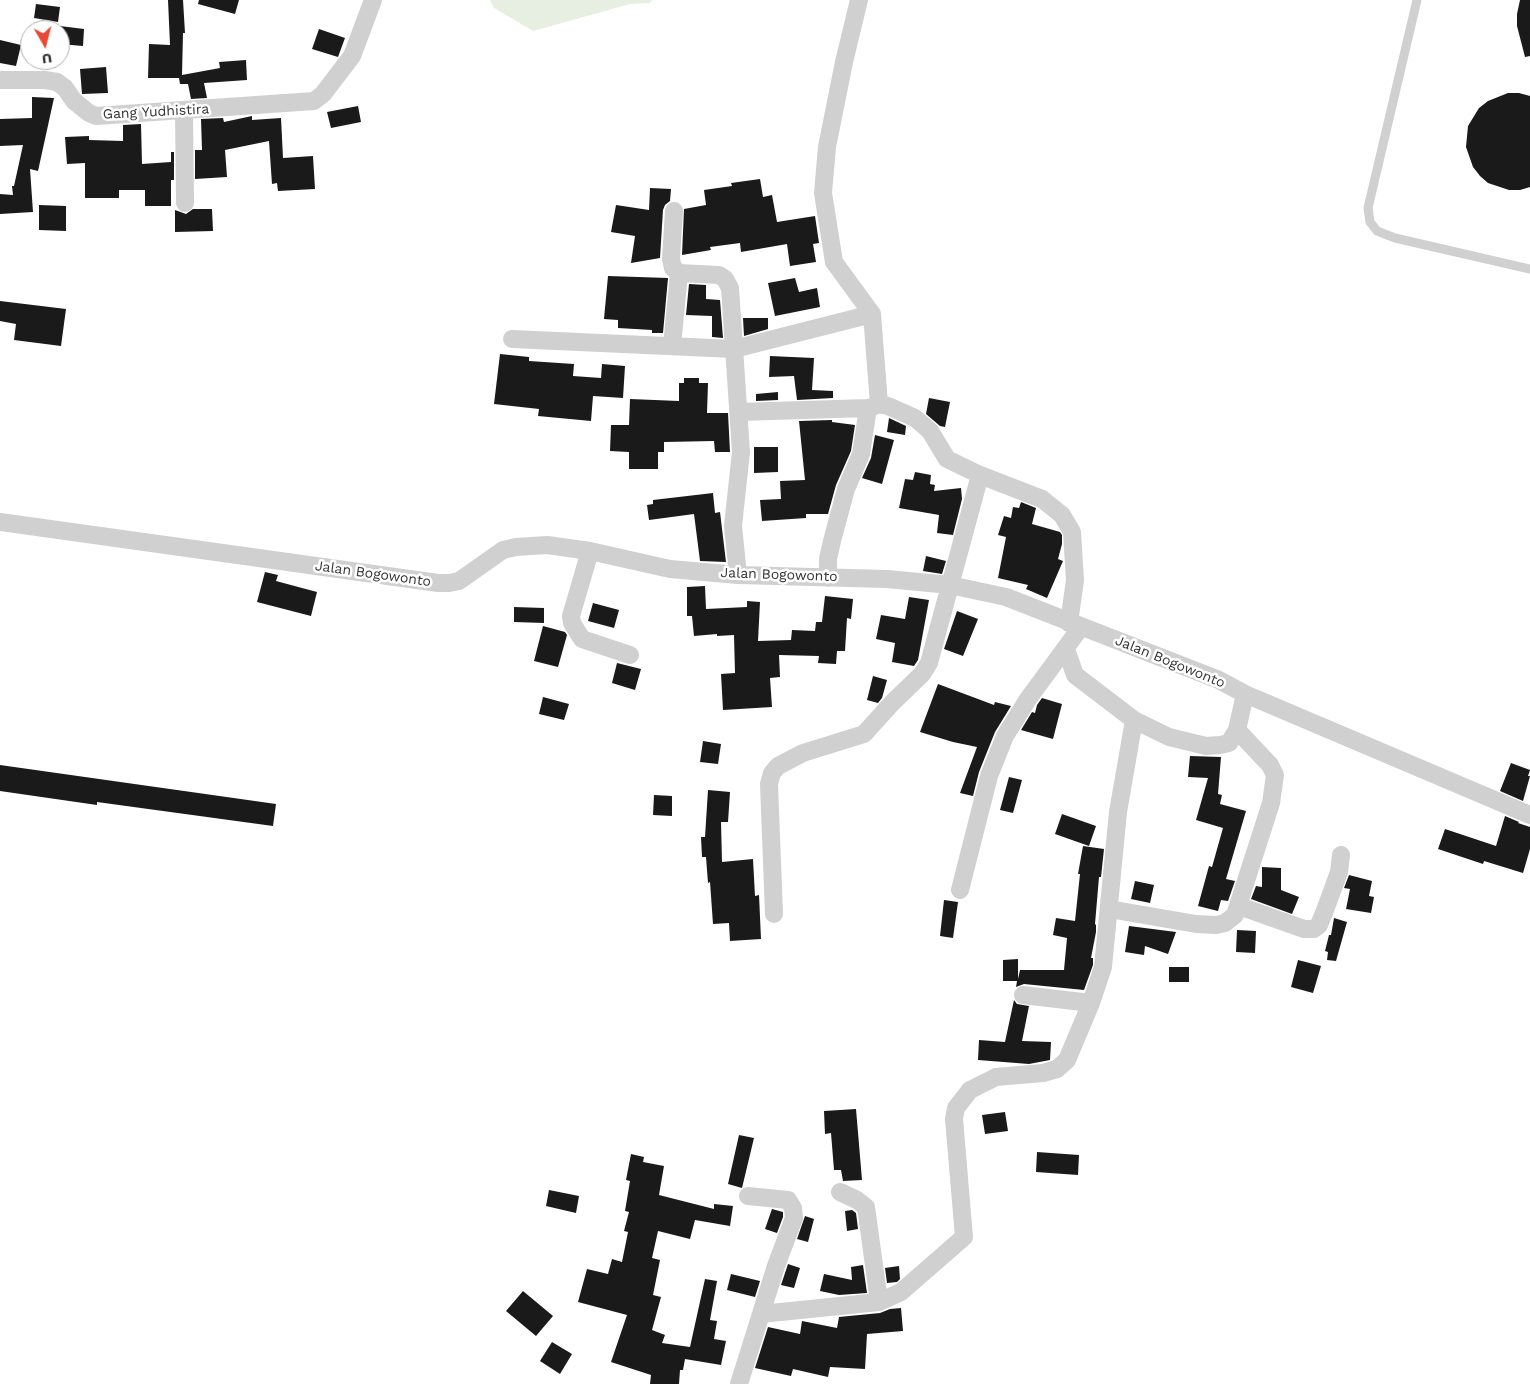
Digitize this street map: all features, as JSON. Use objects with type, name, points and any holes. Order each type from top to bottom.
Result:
[{"type":"street","name":"Gang Yudhistira","points":[[0,80],[45,80],[57,82],[65,88],[74,101],[96,116],[314,101],[323,94],[352,56],[373,0]]},
{"type":"street","points":[[828,578],[828,559],[832,541],[846,488],[861,454],[873,406],[872,314],[834,262],[823,193],[827,147],[844,62],[860,0]]},
{"type":"street","points":[[184,111],[185,203]]},
{"type":"street","points":[[674,211],[673,268],[679,273],[715,274],[725,279],[730,288],[740,412],[741,452],[733,526],[738,575]]},
{"type":"street","points":[[672,346],[679,273]]},
{"type":"street","points":[[512,339],[734,349],[872,314]]},
{"type":"street","points":[[740,412],[888,406],[915,418],[930,430],[947,459],[980,475],[1042,499],[1062,515],[1072,532],[1075,625],[1066,649],[1028,699],[1005,736],[989,776],[960,890]]},
{"type":"street","points":[[774,914],[769,784],[772,772],[778,766],[803,753],[864,734],[922,674],[929,663],[980,475]]},
{"type":"street","name":"Jalan Bogowonto","points":[[0,522],[449,584],[459,581],[503,550],[516,547],[547,545],[590,551],[670,568],[738,575],[887,579],[950,585],[1006,597],[1219,680],[1245,694],[1530,815]]},
{"type":"street","points":[[590,551],[571,616],[572,623],[582,639],[630,655]]},
{"type":"street","points":[[1066,649],[1075,675],[1134,720],[1169,737],[1206,746],[1229,743],[1236,730],[1245,694]]},
{"type":"street","points":[[761,1314],[879,1302],[901,1292],[964,1237],[954,1119],[956,1108],[970,1090],[996,1076],[1043,1073],[1057,1069],[1068,1060],[1103,967],[1118,812],[1134,720]]},
{"type":"street","points":[[1109,909],[1196,924],[1216,925],[1231,919],[1235,915],[1271,803],[1275,775],[1270,766],[1236,730]]},
{"type":"street","points":[[1239,906],[1304,929],[1314,929],[1319,924],[1324,913],[1339,872],[1341,855]]},
{"type":"street","points":[[1023,995],[1091,1003]]},
{"type":"street","points":[[840,1192],[857,1200],[866,1207],[879,1302]]},
{"type":"street","points":[[738,1384],[776,1266],[794,1218],[793,1208],[788,1200],[748,1196]]},
{"type":"lane","points":[[1417,0],[1368,208],[1370,222],[1377,231],[1395,238],[1530,269]]},
{"type":"shaded area","points":[[490,0],[652,0],[650,3],[630,4],[533,31],[494,8]]},
{"type":"building","points":[[168,0],[183,0],[185,33],[183,33],[182,75],[220,68],[219,62],[246,60],[247,80],[204,83],[207,98],[191,99],[188,84],[180,84],[179,78],[148,78],[149,44],[170,45]]},
{"type":"building","points":[[199,0],[239,0],[235,14],[198,4]]},
{"type":"building","points":[[1520,0],[1530,0],[1530,56],[1525,57],[1517,26]]},
{"type":"building","points":[[36,4],[60,7],[58,20],[34,18]]},
{"type":"building","points":[[70,27],[84,29],[83,46],[70,45]]},
{"type":"building","points":[[319,29],[345,38],[338,57],[312,49]]},
{"type":"building","points":[[0,40],[20,45],[16,66],[0,63]]},
{"type":"building","points":[[106,67],[108,93],[82,94],[80,69]]},
{"type":"building","points":[[1508,93],[1530,96],[1530,187],[1520,190],[1509,190],[1488,183],[1473,167],[1466,147],[1468,126],[1479,108],[1488,101]]},
{"type":"building","points":[[32,97],[54,98],[38,171],[30,169],[33,212],[0,214],[0,194],[13,195],[12,186],[14,186],[23,145],[0,146],[0,119],[32,118]]},
{"type":"building","points":[[358,106],[361,122],[331,128],[327,112]]},
{"type":"building","points":[[252,116],[252,120],[281,118],[283,158],[313,156],[315,189],[278,191],[277,183],[272,184],[269,141],[225,150],[227,177],[195,179],[195,150],[202,150],[201,119],[223,118],[224,122]]},
{"type":"building","points":[[141,124],[142,164],[171,162],[171,152],[174,152],[174,180],[171,180],[171,206],[145,206],[145,190],[119,190],[119,198],[85,198],[85,163],[67,164],[65,137],[89,136],[89,140],[123,141],[123,125]]},
{"type":"building","points":[[760,179],[763,197],[772,195],[777,222],[815,216],[819,243],[813,244],[816,262],[790,266],[787,244],[741,252],[740,243],[710,247],[711,250],[682,255],[684,209],[706,205],[704,190],[732,186],[731,183]]},
{"type":"building","points":[[650,188],[671,189],[670,201],[663,210],[660,258],[631,263],[635,236],[611,232],[616,205],[649,210]]},
{"type":"building","points":[[39,205],[66,206],[66,231],[39,230]]},
{"type":"building","points":[[193,209],[212,209],[213,231],[175,232],[175,210],[186,214]]},
{"type":"building","points":[[608,276],[668,278],[663,333],[652,333],[652,330],[618,328],[618,320],[604,319]]},
{"type":"building","points":[[795,278],[799,292],[817,288],[820,307],[775,316],[768,283]]},
{"type":"building","points":[[689,284],[706,285],[706,299],[720,300],[723,338],[712,337],[712,316],[686,315]]},
{"type":"building","points":[[0,301],[66,309],[61,346],[14,340],[16,324],[0,321]]},
{"type":"building","points":[[743,318],[768,318],[768,329],[744,336]]},
{"type":"building","points":[[500,354],[529,357],[529,361],[574,364],[573,376],[601,378],[602,364],[625,366],[623,398],[593,396],[591,421],[538,416],[539,409],[494,404]]},
{"type":"building","points":[[770,356],[814,358],[812,390],[833,391],[833,398],[797,400],[794,376],[769,377]]},
{"type":"building","points":[[684,378],[699,378],[699,383],[708,383],[707,413],[728,413],[730,452],[715,452],[714,441],[664,442],[664,452],[658,452],[658,469],[629,469],[629,452],[610,451],[611,425],[629,425],[630,399],[679,401],[679,383],[684,383]]},
{"type":"building","points":[[778,392],[778,400],[756,401],[756,394]]},
{"type":"building","points":[[929,398],[950,402],[945,427],[940,426],[926,414]]},
{"type":"building","points":[[889,418],[906,426],[905,435],[887,432]]},
{"type":"building","points":[[832,420],[832,422],[855,425],[851,451],[836,485],[828,514],[806,514],[806,518],[762,521],[760,500],[781,499],[780,481],[805,480],[799,421]]},
{"type":"building","points":[[875,435],[894,440],[882,484],[862,478],[871,458]]},
{"type":"building","points":[[754,447],[778,447],[778,472],[754,473]]},
{"type":"building","points":[[915,472],[931,475],[930,484],[935,485],[934,491],[961,488],[962,499],[953,535],[937,533],[939,515],[899,508],[905,479],[913,480]]},
{"type":"building","points":[[713,493],[715,513],[720,512],[726,562],[700,561],[694,514],[649,520],[647,505],[653,504],[653,500]]},
{"type":"building","points":[[1021,502],[1036,508],[1032,524],[1060,532],[1062,535],[1058,559],[1063,561],[1047,598],[1026,589],[1028,585],[998,578],[1006,537],[998,535],[1004,516],[1011,518],[1013,507],[1019,508]]},
{"type":"building","points":[[926,556],[946,561],[942,574],[923,571]]},
{"type":"building","points":[[265,572],[278,575],[276,581],[317,592],[311,616],[257,602]]},
{"type":"building","points":[[705,586],[706,609],[747,607],[747,601],[760,602],[758,641],[791,640],[792,630],[815,631],[816,622],[822,622],[825,596],[853,599],[851,619],[847,618],[845,651],[837,651],[836,664],[818,663],[819,656],[779,655],[780,677],[770,678],[772,707],[723,710],[721,674],[735,673],[734,635],[694,636],[692,616],[687,616],[687,587]]},
{"type":"building","points":[[909,597],[929,600],[918,660],[914,666],[892,662],[895,643],[876,639],[881,615],[905,619]]},
{"type":"building","points":[[593,603],[619,610],[614,628],[588,621]]},
{"type":"building","points":[[514,607],[544,608],[544,623],[514,622]]},
{"type":"building","points":[[957,611],[978,619],[963,656],[944,649]]},
{"type":"building","points":[[543,626],[565,632],[567,635],[558,667],[534,661]]},
{"type":"building","points":[[617,663],[641,669],[635,690],[612,683]]},
{"type":"building","points":[[873,676],[887,680],[882,698],[878,703],[867,700]]},
{"type":"building","points":[[938,684],[994,705],[995,702],[1011,706],[995,732],[979,772],[973,796],[960,793],[977,747],[920,732]]},
{"type":"building","points":[[543,697],[569,704],[564,720],[539,714]]},
{"type":"building","points":[[1042,698],[1062,704],[1053,739],[1021,730],[1032,712],[1035,713],[1037,705]]},
{"type":"building","points":[[703,741],[721,744],[718,764],[700,762]]},
{"type":"building","points":[[1190,756],[1221,757],[1218,794],[1222,795],[1220,804],[1246,811],[1226,879],[1235,881],[1228,901],[1221,900],[1218,911],[1198,906],[1209,866],[1212,867],[1223,828],[1196,820],[1208,778],[1188,777]]},
{"type":"building","points":[[1511,763],[1530,770],[1523,801],[1500,791]]},
{"type":"building","points":[[0,765],[276,804],[273,826],[97,802],[97,805],[0,791]]},
{"type":"building","points":[[1009,777],[1022,780],[1013,813],[1000,810]]},
{"type":"building","points":[[708,790],[730,792],[728,822],[721,822],[722,862],[753,859],[755,896],[759,895],[761,939],[730,941],[729,923],[713,924],[710,882],[708,883],[706,857],[702,857],[701,837],[705,837]]},
{"type":"building","points":[[654,795],[672,796],[672,816],[653,815]]},
{"type":"building","points":[[1062,814],[1096,826],[1089,846],[1055,834]]},
{"type":"building","points":[[1505,816],[1530,827],[1530,849],[1523,873],[1484,861],[1483,864],[1438,849],[1445,829],[1496,846]]},
{"type":"building","points":[[1083,846],[1104,849],[1101,877],[1099,877],[1096,932],[1091,958],[1093,958],[1093,965],[1084,990],[1024,984],[1016,987],[1017,981],[1003,981],[1003,960],[1018,959],[1018,979],[1020,970],[1064,970],[1067,938],[1053,935],[1056,918],[1075,921],[1080,874],[1078,874]]},
{"type":"building","points":[[1262,867],[1281,868],[1281,890],[1299,897],[1292,914],[1251,899],[1256,886],[1262,887]]},
{"type":"building","points":[[1349,875],[1372,881],[1369,896],[1374,897],[1371,913],[1346,909],[1350,889],[1344,888]]},
{"type":"building","points":[[1135,881],[1154,885],[1150,903],[1131,899]]},
{"type":"building","points":[[944,900],[958,902],[953,938],[940,936]]},
{"type":"building","points":[[1334,918],[1347,922],[1336,961],[1327,960],[1328,952],[1325,951],[1329,935],[1331,935]]},
{"type":"building","points":[[1129,926],[1176,932],[1168,954],[1145,946],[1144,955],[1125,952]]},
{"type":"building","points":[[1237,930],[1256,931],[1255,953],[1236,952]]},
{"type":"building","points":[[1298,960],[1321,966],[1313,993],[1291,987]]},
{"type":"building","points":[[1169,967],[1189,967],[1189,982],[1169,982]]},
{"type":"building","points":[[1014,1000],[1017,1004],[1029,1006],[1022,1041],[1051,1042],[1050,1060],[1029,1064],[978,1060],[979,1040],[1005,1042]]},
{"type":"building","points":[[856,1109],[862,1180],[843,1181],[841,1170],[834,1170],[831,1133],[825,1134],[824,1111]]},
{"type":"building","points":[[1005,1112],[1008,1131],[985,1134],[982,1115]]},
{"type":"building","points":[[739,1135],[754,1138],[742,1188],[728,1184]]},
{"type":"building","points":[[1037,1152],[1079,1155],[1078,1175],[1036,1172]]},
{"type":"building","points":[[631,1154],[644,1157],[643,1162],[664,1166],[659,1195],[714,1209],[714,1204],[733,1206],[730,1226],[695,1220],[690,1239],[658,1231],[652,1258],[660,1260],[653,1295],[661,1297],[652,1330],[665,1335],[662,1343],[690,1347],[705,1279],[717,1281],[710,1320],[717,1321],[714,1339],[726,1341],[721,1365],[685,1359],[683,1370],[680,1370],[679,1384],[650,1384],[651,1375],[611,1362],[627,1315],[578,1302],[587,1269],[608,1274],[612,1259],[622,1262],[628,1232],[624,1231],[629,1212],[625,1211],[630,1181],[626,1180]]},
{"type":"building","points":[[549,1190],[579,1196],[576,1213],[546,1206]]},
{"type":"building","points":[[772,1209],[783,1212],[777,1233],[765,1229]]},
{"type":"building","points":[[852,1210],[856,1213],[858,1229],[847,1231],[845,1211]]},
{"type":"building","points":[[805,1216],[814,1219],[808,1242],[797,1239]]},
{"type":"building","points":[[788,1264],[800,1268],[794,1288],[781,1285]]},
{"type":"building","points":[[863,1265],[867,1293],[839,1295],[820,1291],[824,1274],[852,1280],[851,1267]]},
{"type":"building","points":[[899,1266],[900,1279],[897,1282],[887,1283],[885,1268]]},
{"type":"building","points":[[731,1274],[760,1281],[755,1297],[727,1290]]},
{"type":"building","points":[[523,1291],[553,1316],[536,1336],[506,1311]]},
{"type":"building","points":[[901,1308],[903,1331],[867,1334],[865,1369],[830,1367],[828,1377],[793,1369],[791,1376],[755,1368],[768,1327],[800,1334],[802,1321],[837,1328],[839,1317],[880,1313],[890,1309]]},
{"type":"building","points":[[552,1342],[572,1354],[560,1374],[540,1361]]}]
